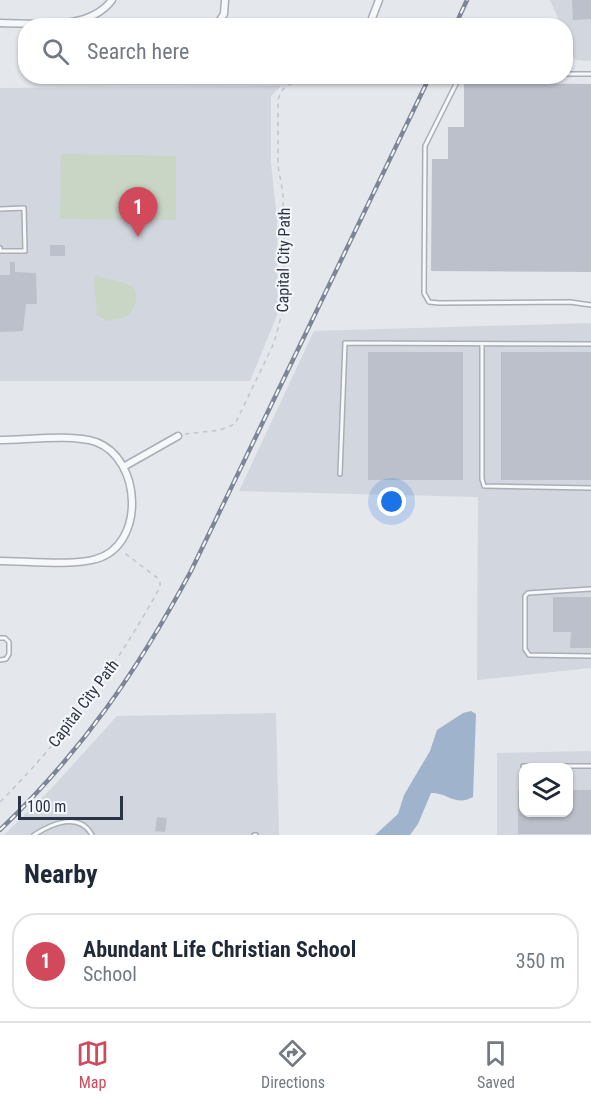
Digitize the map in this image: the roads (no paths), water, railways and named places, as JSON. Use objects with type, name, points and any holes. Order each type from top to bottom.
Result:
[{"type":"street","points":[[86,18],[97,14],[112,0]]},
{"type":"street","points":[[221,18],[224,14],[225,0]]},
{"type":"street","points":[[372,18],[379,0]]},
{"type":"street","points":[[0,23],[18,23]]},
{"type":"street","points":[[125,466],[178,436]]},
{"type":"street","points":[[0,440],[83,439],[106,447],[125,466],[131,496],[129,522],[124,537],[117,547],[97,559],[0,561]]},
{"type":"lane","points":[[573,74],[591,74]]},
{"type":"lane","points":[[456,84],[425,146],[424,293],[429,302],[570,302],[591,305]]},
{"type":"lane","points":[[0,208],[24,208],[25,250],[0,251],[0,248]]},
{"type":"lane","points":[[340,474],[345,343],[591,344]]},
{"type":"lane","points":[[482,344],[482,479],[484,486],[591,488]]},
{"type":"lane","points":[[591,589],[528,592],[525,596],[525,649],[530,655],[591,656]]},
{"type":"lane","points":[[0,638],[6,638],[9,642],[9,654],[6,659],[0,660]]},
{"type":"lane","points":[[573,766],[591,766]]},
{"type":"lane","points":[[33,835],[57,822],[68,820],[78,823],[92,835]]},
{"type":"water","points":[[471,711],[476,714],[473,797],[467,800],[456,800],[431,793],[418,824],[410,835],[375,835],[398,814],[404,795],[430,751],[437,730],[463,713]]},
{"type":"railway","points":[[459,18],[467,0]]},
{"type":"railway","points":[[0,830],[57,770],[106,709],[150,643],[170,608],[191,571],[426,84]]},
{"type":"place","name":"Abundant Life Christian School","points":[[138,237]]}]
